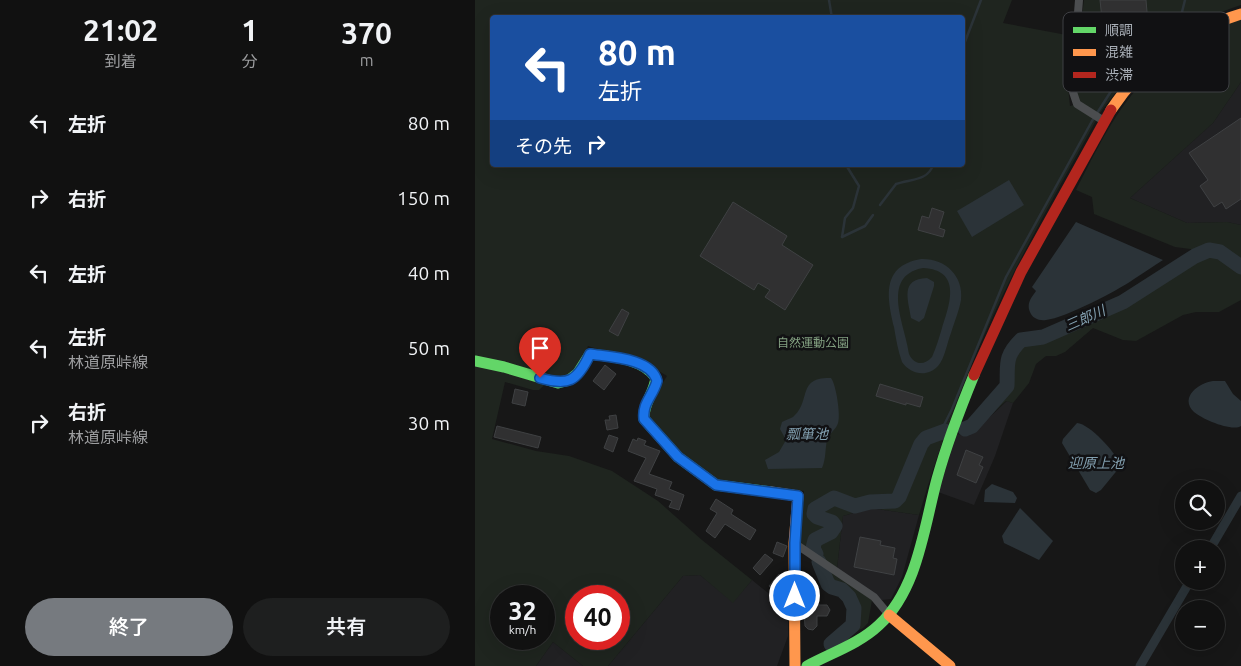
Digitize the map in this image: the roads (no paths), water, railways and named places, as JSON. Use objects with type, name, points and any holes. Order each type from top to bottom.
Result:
[{"type":"street","points":[[1229,19],[1241,14]]},
{"type":"street","points":[[1073,92],[1077,104],[1097,117]]},
{"type":"street","points":[[807,666],[854,644],[875,629],[889,615],[902,594],[913,565],[943,460],[983,353],[1047,224],[1097,117],[1121,92]]},
{"type":"street","points":[[475,361],[504,367],[558,383],[566,382],[575,376],[585,366],[590,354],[626,359],[652,371],[657,381],[645,403],[643,410],[644,419],[678,457],[709,481],[727,488],[798,496],[795,543],[795,666]]},
{"type":"street","points":[[795,543],[874,597],[889,615],[949,666]]},
{"type":"water","points":[[1009,180],[1024,205],[972,237],[957,211]]},
{"type":"water","points":[[1076,222],[1163,260],[1116,290],[1091,303],[1055,318],[1036,319],[1032,316],[1029,309],[1030,300],[1036,291],[1032,287]]},
{"type":"water","points":[[929,259],[945,265],[956,276],[961,291],[959,308],[942,359],[934,370],[924,373],[914,372],[902,362],[890,305],[890,284],[893,276],[899,268],[908,263]],"holes":[[[923,268],[935,270],[944,275],[948,282],[950,299],[932,357],[926,362],[919,363],[911,358],[909,354],[898,304],[898,292],[902,281],[910,273]]]},
{"type":"water","points":[[927,278],[934,282],[934,286],[924,318],[919,322],[911,318],[908,291],[909,286],[913,282],[918,279]]},
{"type":"water","name":"瓢箪池","points":[[831,378],[836,393],[839,419],[827,440],[822,468],[768,469],[765,460],[779,452],[786,440],[780,429],[782,422],[793,417],[799,411],[806,391],[813,381]]},
{"type":"water","points":[[1213,381],[1225,381],[1233,394],[1241,401],[1241,426],[1231,427],[1217,424],[1198,415],[1190,406],[1190,396],[1193,392],[1202,385]]},
{"type":"water","name":"迎原上池","points":[[1077,423],[1095,433],[1120,464],[1119,468],[1101,490],[1096,493],[1090,490],[1062,443],[1063,439]]},
{"type":"water","points":[[992,484],[1013,492],[1017,498],[1015,503],[984,502],[985,490]]},
{"type":"water","points":[[1020,508],[1053,541],[1039,560],[1004,543],[1002,536]]},
{"type":"waterway","points":[[829,0],[832,15]]},
{"type":"waterway","points":[[965,42],[981,0]]},
{"type":"waterway","points":[[1182,12],[1185,0]]},
{"type":"waterway","points":[[940,433],[952,409],[1006,277],[1092,121],[1111,92]]},
{"type":"waterway","points":[[842,237],[845,218],[853,208],[859,186],[847,167]]},
{"type":"waterway","points":[[880,205],[896,184],[923,177],[932,167]]},
{"type":"waterway","points":[[842,237],[865,226],[873,215]]},
{"type":"waterway","name":"三郎川","points":[[965,429],[972,426],[1007,386],[1009,356],[1021,340],[1043,337],[1123,302],[1195,256],[1209,250],[1220,252],[1241,267]]},
{"type":"waterway","name":"三郎川","points":[[816,554],[813,548],[815,540],[831,532],[835,526],[832,522],[817,517],[814,514],[815,509],[834,498],[855,506],[870,502],[895,501],[899,497],[921,444],[926,438],[945,431]]},
{"type":"waterway","points":[[1215,540],[1241,496]]},
{"type":"waterway","name":"三郎川","points":[[819,562],[828,584],[842,590],[849,597],[854,608],[853,625],[831,644]]},
{"type":"waterway","points":[[1140,666],[1185,590]]},
{"type":"park label","name":"自然運動公園","points":[[813,342]]}]
